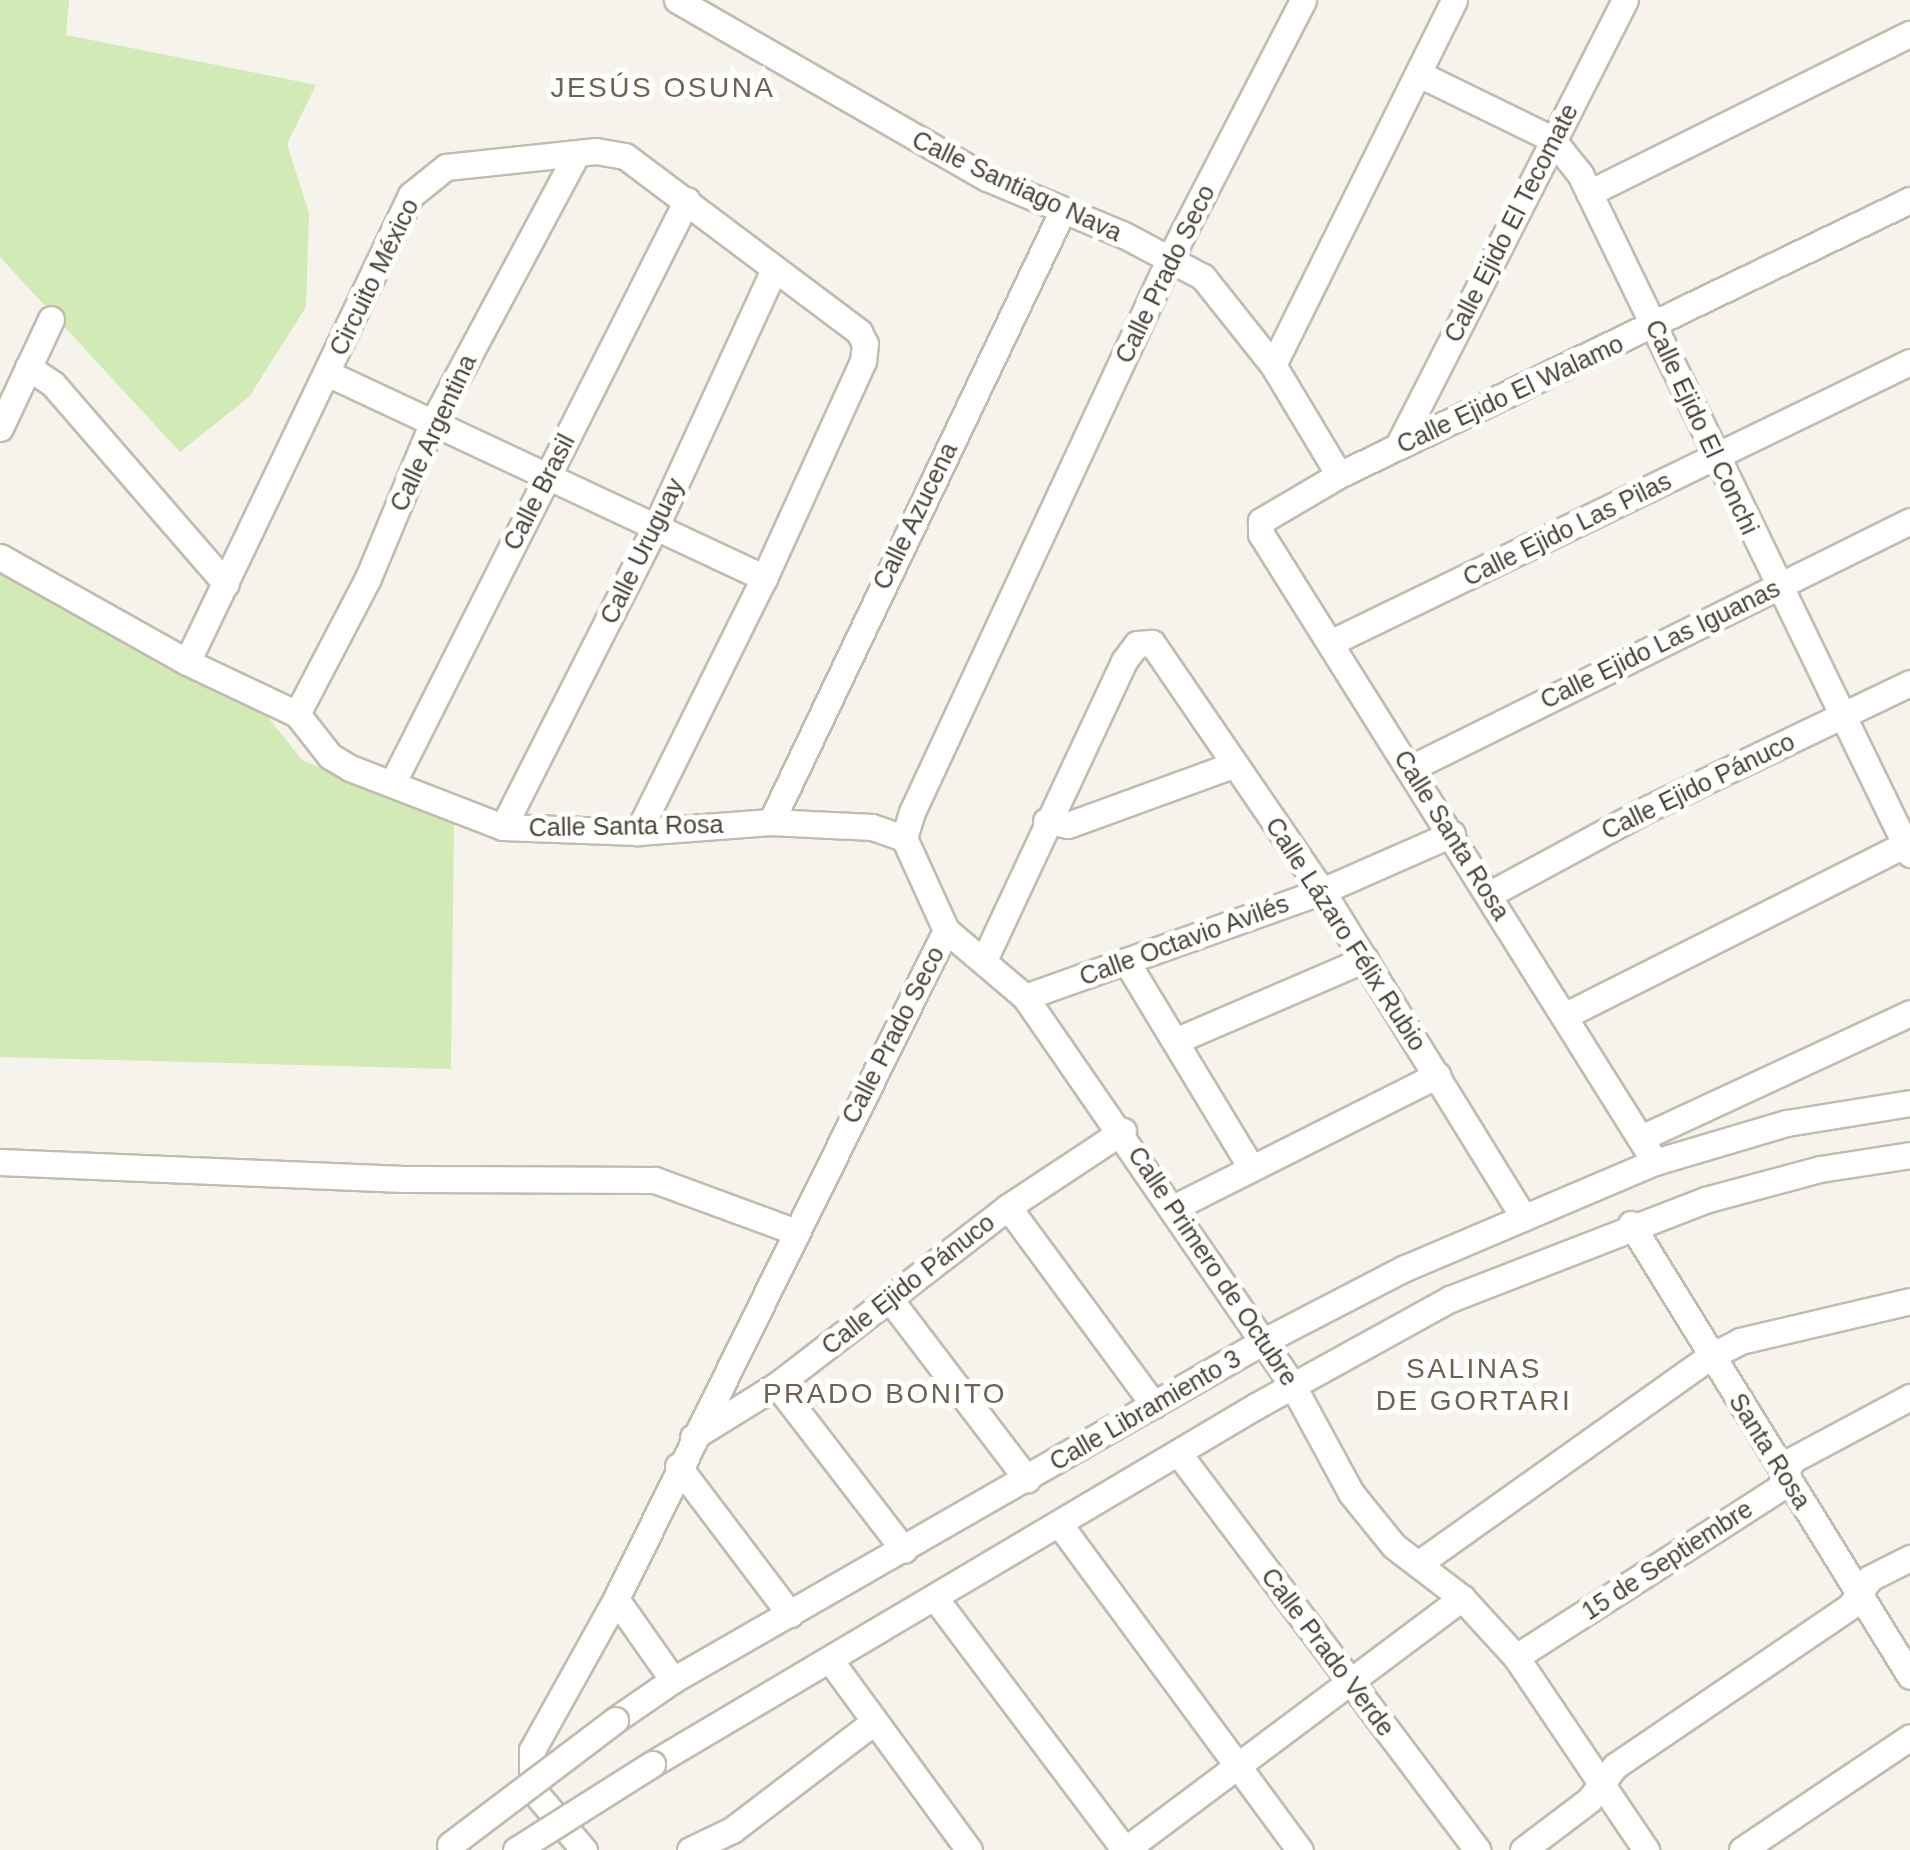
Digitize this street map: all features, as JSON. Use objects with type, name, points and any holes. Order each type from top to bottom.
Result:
[{"type":"street","name":"Calle Santiago Nava","points":[[677,0],[898,130],[1062,212],[1203,276],[1273,364],[1339,475]]},
{"type":"street","name":"Calle Prado Seco","points":[[579,1844],[540,1803],[528,1767],[616,1600],[678,1466],[946,930],[904,838],[1170,260],[1303,0]]},
{"type":"street","points":[[1273,364],[1454,0]]},
{"type":"street","name":"Calle Ejido El Tecomate","points":[[1398,446],[1625,0]]},
{"type":"street","points":[[1589,194],[1910,34]]},
{"type":"street","points":[[1418,74],[1552,139]]},
{"type":"street","name":"Calle Ejido El Conchi","points":[[1552,139],[1589,194],[1655,325],[1715,457],[1908,846]]},
{"type":"street","name":"Circuito México","points":[[187,662],[422,182],[446,168],[576,155],[625,156],[687,200],[773,272],[859,332],[864,360],[764,578]]},
{"type":"street","name":"Calle Argentina","points":[[297,714],[368,578],[433,422],[576,155]]},
{"type":"street","name":"Calle Brasil","points":[[392,784],[687,200]]},
{"type":"street","name":"Calle Ejido El Walamo","points":[[1272,510],[1910,200]]},
{"type":"street","name":"Calle Azucena","points":[[771,822],[1062,212]]},
{"type":"street","name":"Calle Uruguay","points":[[503,826],[656,526],[773,272]]},
{"type":"street","points":[[0,428],[51,318]]},
{"type":"street","name":"Calle Ejido Las Pilas","points":[[1332,642],[1910,362]]},
{"type":"street","points":[[28,367],[53,384],[226,584]]},
{"type":"street","points":[[327,374],[548,472],[764,578],[638,832]]},
{"type":"street","name":"Calle Santa Rosa","points":[[1272,510],[1261,521],[1261,534],[1655,1162]]},
{"type":"street","name":"Calle Ejido Las Iguanas","points":[[1411,768],[1910,520]]},
{"type":"street","name":"Calle Santa Rosa","points":[[0,557],[187,662],[297,714],[330,756],[503,826],[638,832],[771,822],[872,827],[904,838]]},
{"type":"street","name":"Calle Lázaro Félix Rubio","points":[[1046,821],[1124,660],[1137,644],[1152,643],[1322,891],[1523,1216]]},
{"type":"street","name":"Calle Ejido Pánuco","points":[[1488,895],[1910,682]]},
{"type":"street","points":[[986,958],[1046,821],[1068,825],[1233,765]]},
{"type":"street","name":"Calle Octavio Avilés","points":[[1025,996],[1322,891],[1452,834]]},
{"type":"street","points":[[1566,1016],[1908,846]]},
{"type":"street","name":"Calle Primero de Octubre","points":[[946,930],[986,958],[1025,996],[1123,1131],[1293,1386],[1351,1492],[1394,1546],[1462,1598],[1516,1657],[1646,1850]]},
{"type":"street","points":[[1174,1041],[1365,959]]},
{"type":"street","points":[[1126,961],[1251,1168]]},
{"type":"street","points":[[1642,1137],[1910,1013]]},
{"type":"street","points":[[1172,1208],[1437,1074]]},
{"type":"street","name":"Calle Libramiento 3","points":[[446,1847],[673,1680],[1262,1342],[1523,1216],[1655,1162],[1787,1124],[1910,1103]]},
{"type":"street","name":"Calle Ejido Pánuco","points":[[693,1437],[777,1385],[1008,1207],[1123,1131]]},
{"type":"street","name":"Calle Libramiento 3","points":[[516,1850],[652,1764],[1293,1386],[1450,1299],[1631,1224],[1820,1169],[1910,1155]]},
{"type":"street","points":[[0,1162],[404,1180],[655,1180],[796,1232]]},
{"type":"street","points":[[1008,1207],[1154,1405]]},
{"type":"street","name":"Santa Rosa","points":[[1631,1224],[1910,1676]]},
{"type":"street","points":[[889,1298],[1026,1479]]},
{"type":"street","points":[[1418,1564],[1710,1356],[1740,1341],[1910,1300]]},
{"type":"street","points":[[777,1385],[904,1550]]},
{"type":"street","name":"15 de Septiembre","points":[[1516,1657],[1779,1488],[1792,1460],[1910,1397]]},
{"type":"street","name":"Calle Prado Verde","points":[[1179,1454],[1477,1850]]},
{"type":"street","points":[[678,1466],[790,1614]]},
{"type":"street","points":[[1060,1525],[1300,1850]]},
{"type":"street","points":[[1523,1850],[1589,1800],[1600,1780],[1850,1606],[1870,1578],[1910,1558]]},
{"type":"street","points":[[936,1598],[1125,1850],[1462,1598]]},
{"type":"street","points":[[616,1600],[673,1680]]},
{"type":"street","points":[[830,1660],[969,1850]]},
{"type":"street","points":[[690,1850],[725,1840],[874,1722]]},
{"type":"street","points":[[1742,1850],[1910,1737]]},
{"type":"green space","points":[[0,0],[69,0],[66,35],[316,85],[287,144],[309,213],[306,307],[249,397],[180,452],[0,257]]},
{"type":"green space","points":[[0,573],[267,716],[302,760],[454,823],[451,1069],[0,1057]]},
{"type":"district","name":"JESÚS OSUNA","points":[[663,88]]},
{"type":"district","name":"SALINAS DE GORTARI","points":[[1474,1385]]},
{"type":"district","name":"PRADO BONITO","points":[[885,1394]]}]
